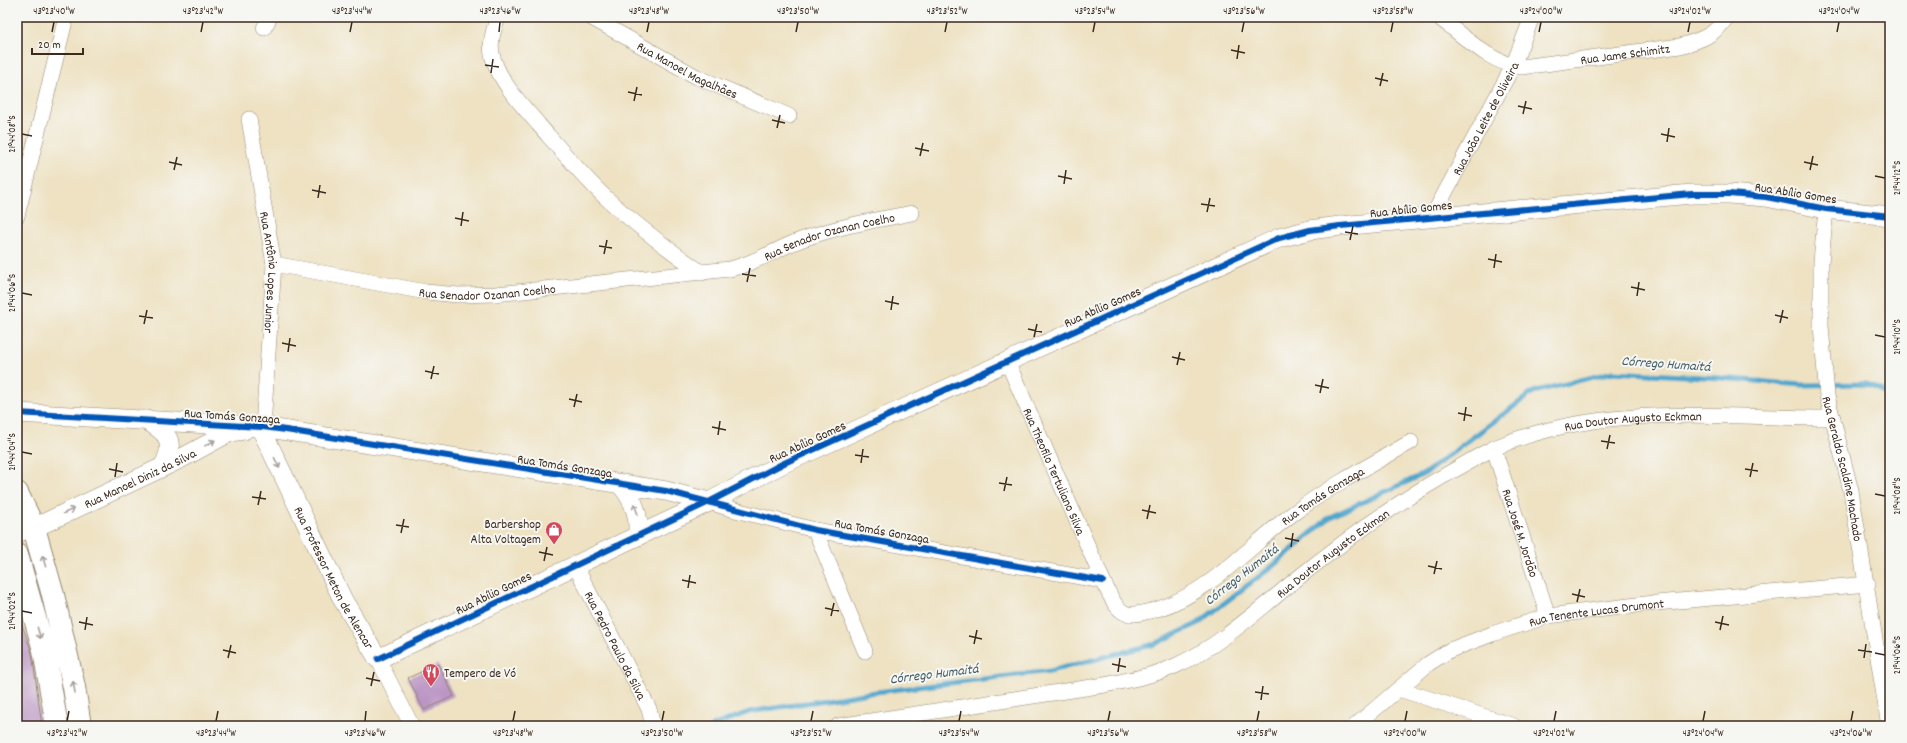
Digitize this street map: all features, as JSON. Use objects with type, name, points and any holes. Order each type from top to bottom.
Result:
[{"type":"highway","points":[[17,493],[25,531],[53,594],[74,687],[80,726]]},
{"type":"highway","points":[[17,555],[44,650],[57,726]]},
{"type":"street","points":[[17,216],[20,193],[66,17]]},
{"type":"street","points":[[498,17],[492,33],[491,46],[494,60],[513,96],[571,163],[604,196],[636,224],[702,273]]},
{"type":"street","name":"Rua Manoel Magalhães","points":[[590,17],[697,77],[789,116]]},
{"type":"street","points":[[1438,17],[1491,56],[1513,66]]},
{"type":"street","name":"Rua João Leite de Oliveira","points":[[1432,217],[1513,66],[1532,17]]},
{"type":"street","name":"Rua Jame Schimitz","points":[[1513,66],[1534,66],[1680,46],[1700,40],[1715,32],[1727,17]]},
{"type":"street","name":"Rua Antônio Lopes Junior","points":[[249,119],[274,264],[263,427]]},
{"type":"street","name":"Rua Abílio Gomes","points":[[378,659],[709,502],[782,464],[1279,238],[1325,228],[1692,194],[1766,197],[1826,209],[1890,216]]},
{"type":"street","name":"Rua Geraldo Scaldine Machado","points":[[1826,209],[1821,262],[1821,326],[1824,378],[1827,396],[1851,490],[1868,584],[1890,726]]},
{"type":"street","name":"Rua Senador Ozanan Coelho","points":[[274,264],[426,292],[458,295],[496,294],[702,273],[749,265],[804,239],[824,232],[912,213]]},
{"type":"street","name":"Rua Theofilo Tertuliano Silva","points":[[1007,361],[1103,581]]},
{"type":"street","name":"Rua Tomás Gonzaga","points":[[17,413],[263,427],[622,486],[666,491],[815,530],[1103,581],[1117,606],[1121,611],[1127,614],[1149,612],[1188,597],[1213,580],[1297,511],[1328,489],[1411,442]]},
{"type":"street","name":"Rua Doutor Augusto Eckman","points":[[838,726],[1105,685],[1143,677],[1174,667],[1208,648],[1357,532],[1441,478],[1494,448],[1540,433],[1616,418],[1666,416],[1833,418]]},
{"type":"street","points":[[146,420],[164,431],[168,437],[170,446],[169,456],[163,467]]},
{"type":"street","name":"Rua Manoel Diniz da Silva","points":[[25,531],[163,467],[230,432],[263,427]]},
{"type":"street","name":"Rua Professor Meton de Alencar","points":[[263,427],[264,435],[343,600],[378,659],[412,726]]},
{"type":"street","name":"Rua José M. Jordão","points":[[1494,448],[1548,616]]},
{"type":"street","points":[[622,486],[632,499],[638,512],[638,536]]},
{"type":"street","points":[[815,530],[865,651]]},
{"type":"street","name":"Rua Pedro Paulo da Silva","points":[[575,565],[649,710],[653,726]]},
{"type":"street","name":"Rua Tenente Lucas Drumont","points":[[1355,726],[1428,664],[1450,650],[1492,634],[1548,616],[1631,605],[1868,584]]},
{"type":"street","points":[[1399,689],[1514,726]]},
{"type":"building","points":[[19,616],[32,653],[42,726],[17,726],[17,617]]},
{"type":"building","name":"Tempero de Vó","points":[[438,664],[454,696],[424,710],[408,678]]},
{"type":"waterway","name":"Córrego Humaitá","points":[[712,726],[749,712],[876,692],[1050,671],[1155,644],[1197,624],[1274,565],[1330,517],[1424,474],[1533,392],[1613,372],[1721,378],[1802,385],[1866,384],[1890,395]]},
{"type":"cycle path","points":[[378,659],[709,502],[782,464],[1279,238],[1310,230],[1340,226],[1692,194],[1729,194],[1766,197],[1826,209],[1890,216]]},
{"type":"cycle path","points":[[17,413],[263,427],[286,430],[666,491],[815,530],[1103,581]]},
{"type":"place","name":"Barbershop Alta Voltagem","points":[[554,545]]},
{"type":"place","name":"Tempero de Vó","points":[[431,687]]}]
